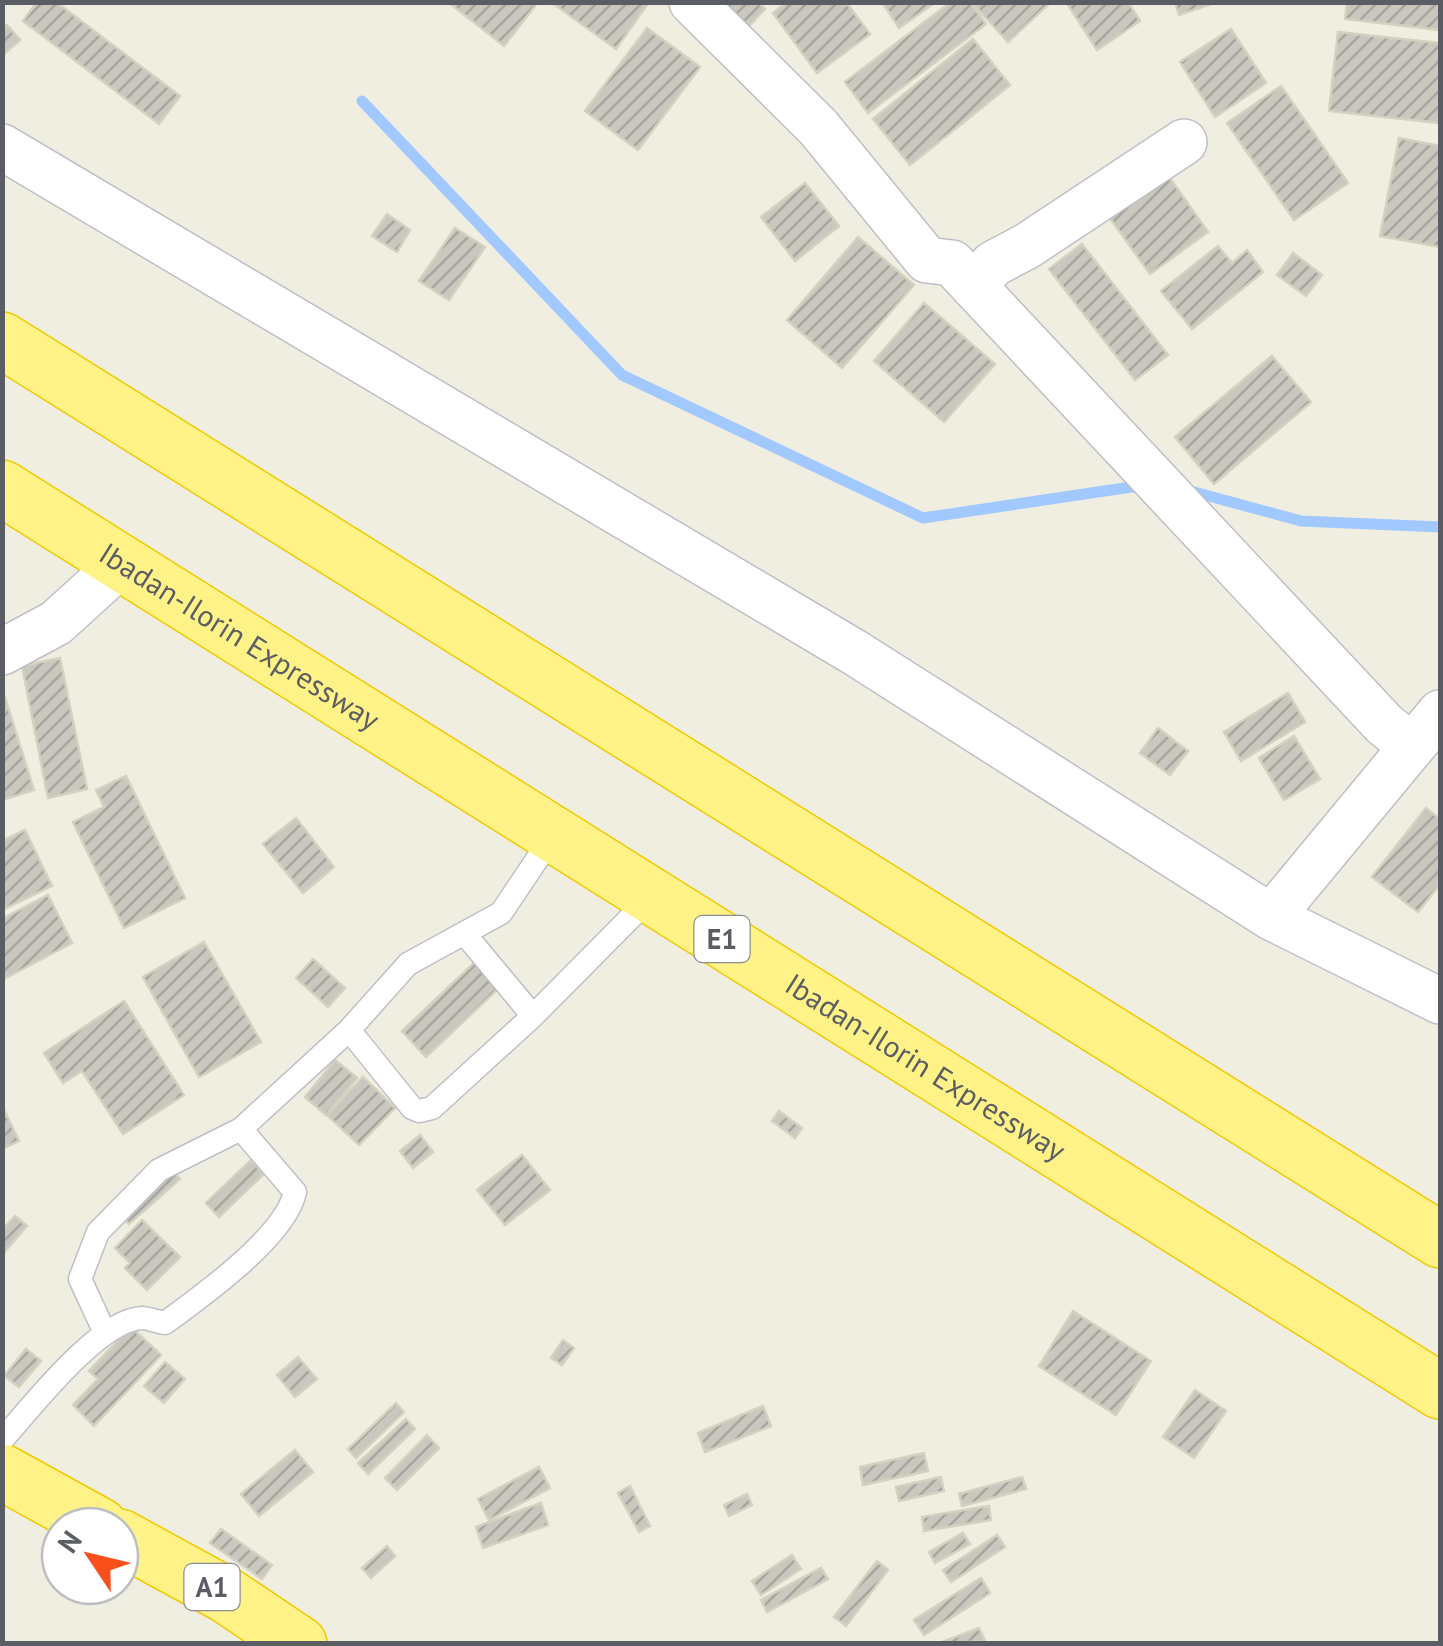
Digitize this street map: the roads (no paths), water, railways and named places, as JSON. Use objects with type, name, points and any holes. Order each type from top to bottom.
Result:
[{"type":"highway","points":[[2,340],[1440,1240]]},
{"type":"highway","name":"Ibadan-Ilorin Expressway","points":[[2,488],[1440,1391]]},
{"type":"highway","points":[[2,1472],[64,1506]]},
{"type":"highway","name":"A1","points":[[140,1548],[226,1594],[299,1644]]},
{"type":"street","points":[[692,2],[818,127],[926,260],[952,263],[1384,724],[1412,747]]},
{"type":"street","points":[[973,286],[993,264],[1027,246],[1184,142]]},
{"type":"street","points":[[2,147],[854,652],[1270,917],[1440,1001]]},
{"type":"street","points":[[2,652],[56,623],[122,563]]},
{"type":"street","points":[[1270,917],[1440,713]]},
{"type":"lane","points":[[105,1334],[80,1279],[98,1232],[159,1170],[241,1128],[348,1030],[408,964],[501,912],[554,834]]},
{"type":"lane","points":[[348,1030],[419,1112],[450,1093],[652,896]]},
{"type":"lane","points":[[464,933],[533,1016]]},
{"type":"lane","points":[[2,1440],[72,1362],[105,1334],[140,1318],[165,1324],[206,1292],[286,1217],[296,1192],[241,1128]]},
{"type":"waterway","points":[[362,101],[622,375],[923,518],[1145,485]]},
{"type":"waterway","points":[[1187,490],[1301,521],[1440,527]]}]
